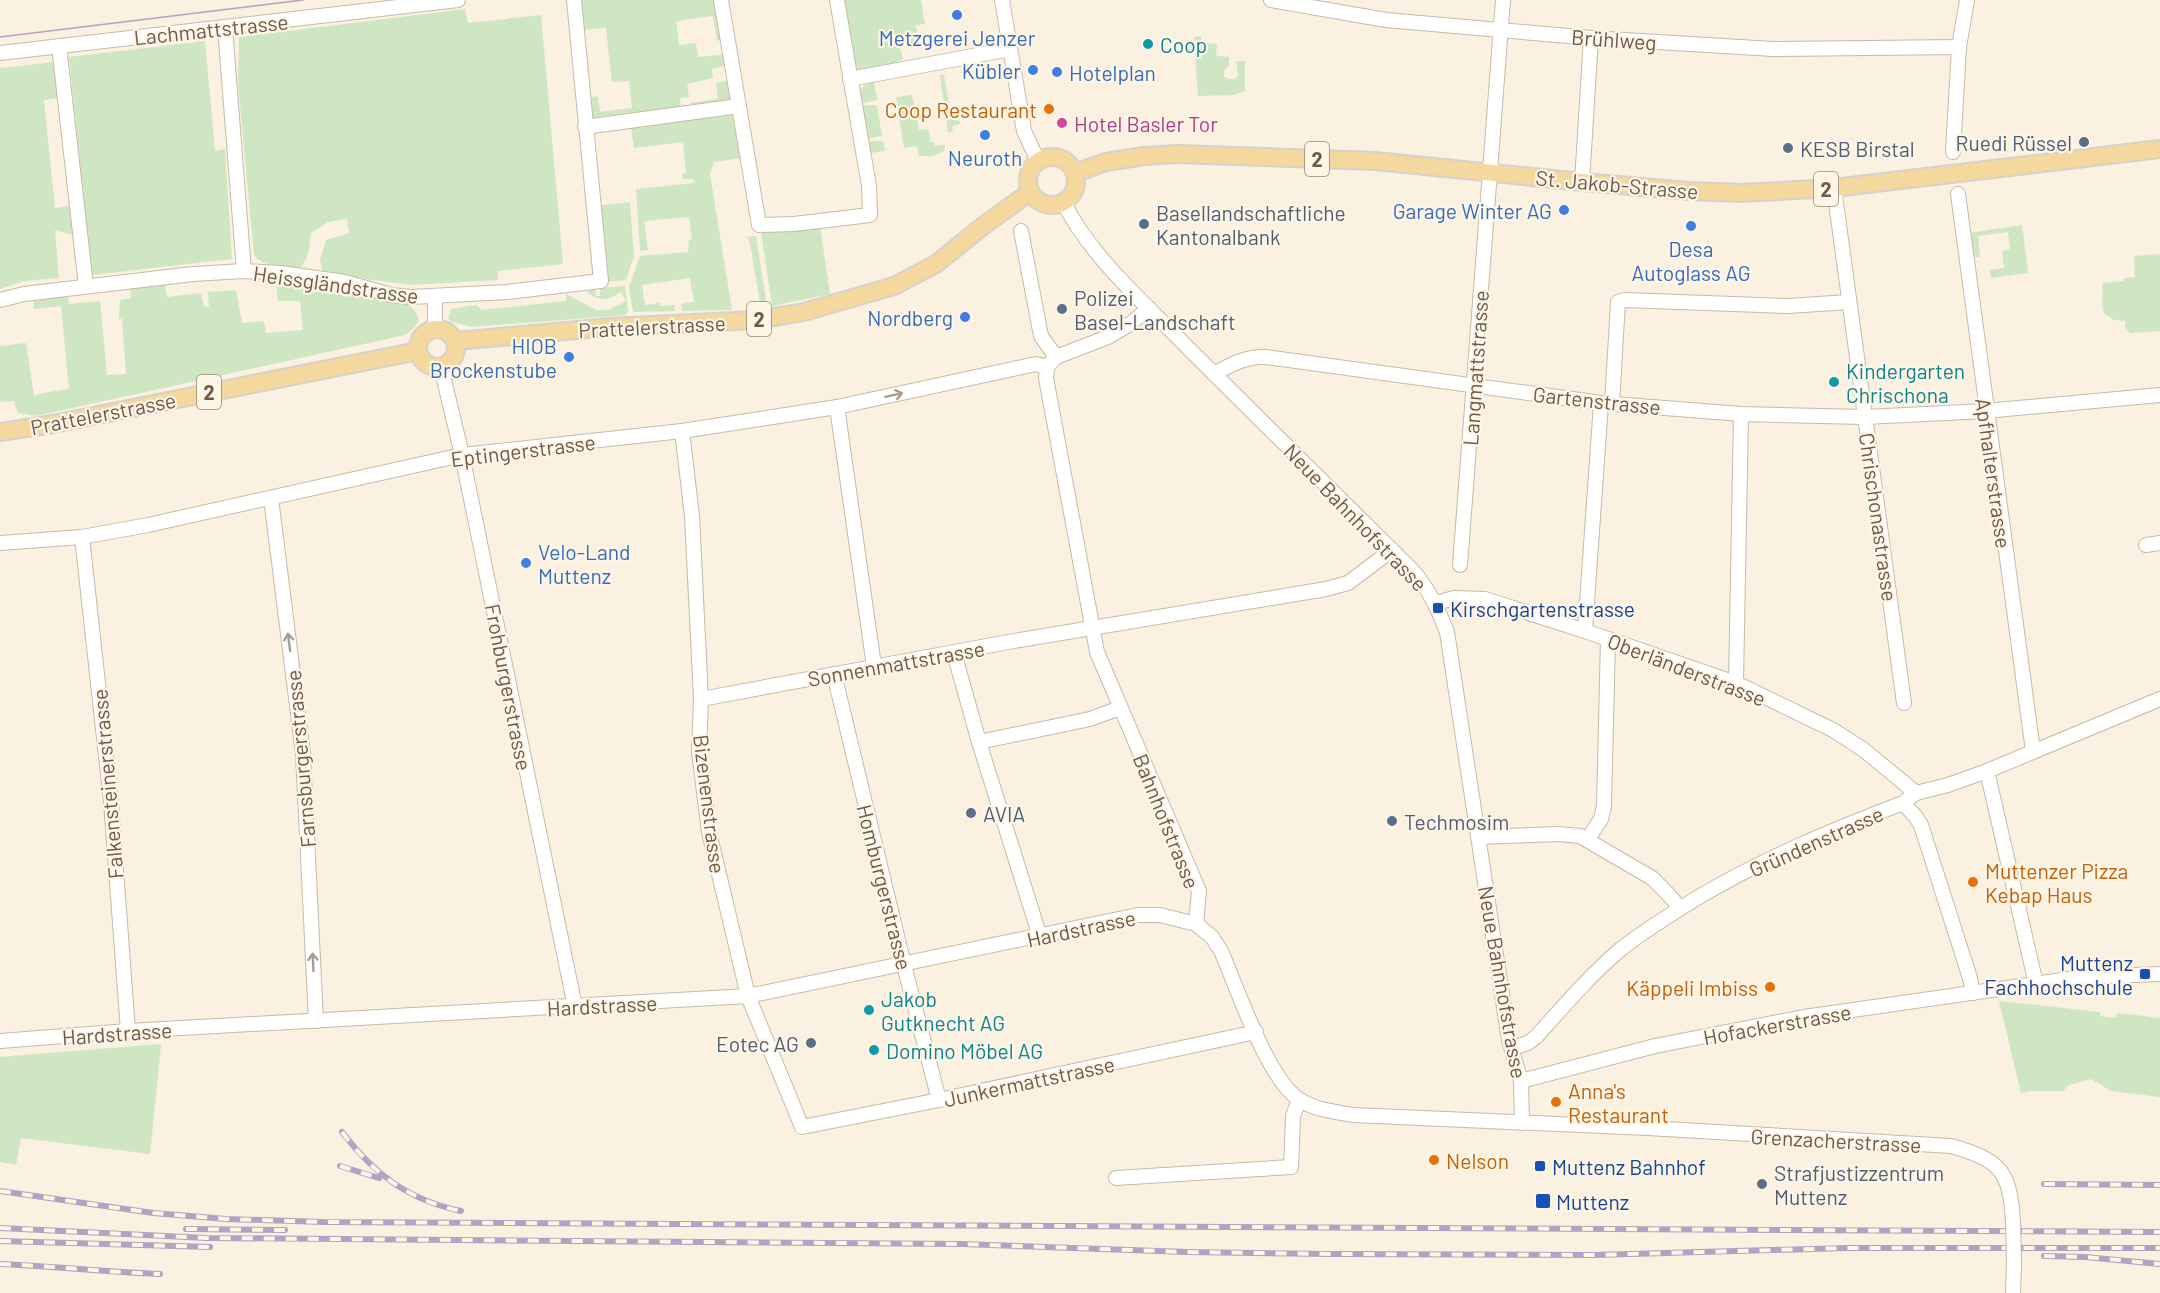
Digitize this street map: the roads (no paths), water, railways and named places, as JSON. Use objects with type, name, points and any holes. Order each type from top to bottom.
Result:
[{"type":"main road","name":"St. Jakob-Strasse","points":[[1075,172],[1106,162],[1178,154],[1375,161],[1582,182],[1742,193],[1834,188],[2160,149]]},
{"type":"main road","points":[[1045,158],[1060,158],[1066,161],[1075,172],[1077,179],[1074,193],[1064,202],[1048,206],[1041,203],[1030,192],[1029,171],[1038,161],[1045,158]]},
{"type":"main road","name":"Prattelerstrasse","points":[[456,341],[610,327],[756,320],[804,312],[894,286],[936,264],[1030,192]]},
{"type":"main road","points":[[435,328],[447,331],[456,341],[457,352],[446,365],[441,367],[424,362],[418,351],[420,339],[424,333],[435,328]]},
{"type":"main road","name":"Prattelerstrasse","points":[[0,432],[44,426],[418,351]]},
{"type":"street","name":"Lachmattstrasse","points":[[0,53],[458,0]]},
{"type":"street","points":[[573,0],[585,127],[740,106]]},
{"type":"street","points":[[721,0],[759,225],[794,224],[870,215],[869,186],[837,0]]},
{"type":"street","points":[[1002,0],[1024,131],[1038,161]]},
{"type":"street","name":"Brühlweg","points":[[1271,0],[1386,20],[1591,38],[1773,49],[1959,47]]},
{"type":"street","name":"Langmattstrasse","points":[[1460,565],[1503,0]]},
{"type":"street","points":[[1953,152],[1959,47],[1966,0]]},
{"type":"street","points":[[225,28],[244,271]]},
{"type":"street","points":[[1582,182],[1591,38]]},
{"type":"street","points":[[59,46],[87,286]]},
{"type":"street","points":[[850,79],[1010,49]]},
{"type":"street","name":"Heissgländstrasse","points":[[0,300],[24,294],[87,286],[193,274],[244,271],[281,273],[336,281],[391,295],[435,297],[507,292],[601,281],[585,127]]},
{"type":"street","name":"Chrischonastrasse","points":[[1834,188],[1904,703]]},
{"type":"street","name":"Apfhalterstrasse","points":[[1958,194],[2033,751]]},
{"type":"street","name":"Neue Bahnhofstrasse","points":[[1064,202],[1072,219],[1102,257],[1149,308],[1392,550],[1424,583],[1436,603],[1447,632],[1512,1048],[1521,1081],[1522,1123]]},
{"type":"street","name":"Bahnhofstrasse","points":[[1021,231],[1041,336],[1051,362],[1046,378],[1097,652],[1199,891],[1196,924]]},
{"type":"street","points":[[435,297],[435,328]]},
{"type":"street","points":[[1585,631],[1606,403],[1618,302],[1624,300],[1788,306],[1849,302]]},
{"type":"street","points":[[1051,362],[1108,338],[1149,308]]},
{"type":"street","name":"Gartenstrasse","points":[[1214,374],[1242,359],[1254,356],[1606,403],[1741,414],[1865,417],[1986,411],[2160,395]]},
{"type":"street","name":"Eptingerstrasse","points":[[0,543],[82,537],[462,455],[682,431],[837,407],[1051,362]]},
{"type":"street","name":"Frohburgerstrasse","points":[[441,367],[462,455],[574,1007]]},
{"type":"street","points":[[837,407],[874,666]]},
{"type":"street","points":[[1736,683],[1741,414]]},
{"type":"street","name":"Bizenenstrasse","points":[[682,431],[692,516],[701,699],[699,752],[709,832],[748,996],[801,1127]]},
{"type":"street","name":"Farnsburgerstrasse","points":[[271,498],[303,754],[316,1021]]},
{"type":"street","name":"Falkensteinerstrasse","points":[[82,537],[111,802],[128,1031]]},
{"type":"street","points":[[2146,545],[2160,543]]},
{"type":"street","points":[[1092,629],[1326,590],[1348,583],[1392,550]]},
{"type":"street","name":"Oberländerstrasse","points":[[1436,603],[1454,598],[1485,599],[1736,683],[1833,730],[1864,750],[1916,793]]},
{"type":"street","name":"Sonnenmattstrasse","points":[[701,699],[874,666],[1092,629]]},
{"type":"street","points":[[1587,840],[1601,819],[1604,806],[1608,639]]},
{"type":"street","points":[[954,653],[979,742],[1040,936]]},
{"type":"street","name":"Homburgerstrasse","points":[[834,674],[903,965],[939,1100]]},
{"type":"street","name":"Gründenstrasse","points":[[1512,1048],[1528,1043],[1536,1037],[1600,968],[1649,928],[1767,859],[1904,803],[1916,793],[1988,771],[2160,699]]},
{"type":"street","points":[[979,742],[1089,719],[1120,708]]},
{"type":"street","points":[[1988,771],[2036,984]]},
{"type":"street","points":[[1904,803],[1921,825],[1973,993]]},
{"type":"street","points":[[1479,837],[1571,834],[1587,840],[1652,878],[1680,908]]},
{"type":"street","name":"Hardstrasse","points":[[0,1041],[128,1031],[748,996],[1138,915],[1160,915],[1196,924]]},
{"type":"street","points":[[1196,924],[1212,937],[1221,951],[1269,1062],[1280,1079],[1299,1100],[1317,1108],[1353,1115],[1522,1123]]},
{"type":"street","name":"Hofackerstrasse","points":[[1521,1081],[1654,1046],[1804,1017],[2083,976],[2160,974]]},
{"type":"street","name":"Junkermattstrasse","points":[[801,1127],[1256,1032]]},
{"type":"street","points":[[1116,1178],[1291,1167],[1293,1116],[1299,1100]]},
{"type":"street","name":"Grenzacherstrasse","points":[[1522,1123],[1951,1146],[1981,1155],[2001,1172],[2012,1202],[2013,1293]]},
{"type":"tram line","points":[[0,37],[303,0]]},
{"type":"railway","points":[[342,1132],[367,1161],[394,1183],[425,1200],[461,1211]]},
{"type":"railway","points":[[340,1166],[379,1178]]},
{"type":"railway","points":[[2044,1184],[2160,1185]]},
{"type":"railway","points":[[0,1191],[153,1213],[226,1219],[323,1222],[2160,1232]]},
{"type":"railway","points":[[0,1228],[207,1238],[962,1244],[1187,1252],[1331,1254],[1595,1255],[1847,1248],[2160,1248]]},
{"type":"railway","points":[[186,1229],[285,1230]]},
{"type":"railway","points":[[0,1241],[210,1247]]},
{"type":"railway","points":[[2044,1256],[2085,1257],[2160,1264]]},
{"type":"railway","points":[[0,1264],[160,1274]]},
{"type":"place","name":"Metzgerei Jenzer","points":[[957,15]]},
{"type":"place","name":"Coop","points":[[1148,44]]},
{"type":"place","name":"Kübler","points":[[1033,70]]},
{"type":"place","name":"Hotelplan","points":[[1057,72]]},
{"type":"place","name":"Coop Restaurant","points":[[1049,109]]},
{"type":"place","name":"Hotel Basler Tor","points":[[1062,123]]},
{"type":"place","name":"Neuroth","points":[[985,135]]},
{"type":"place","name":"Ruedi Rüssel","points":[[2084,142]]},
{"type":"place","name":"KESB Birstal","points":[[1788,148]]},
{"type":"place","name":"Garage Winter AG","points":[[1564,210]]},
{"type":"place","name":"Basellandschaftliche Kantonalbank","points":[[1144,224]]},
{"type":"place","name":"Desa Autoglass AG","points":[[1691,226]]},
{"type":"place","name":"Polizei Basel-Landschaft","points":[[1062,309]]},
{"type":"place","name":"Nordberg","points":[[965,317]]},
{"type":"place","name":"HIOB Brockenstube","points":[[569,357]]},
{"type":"place","name":"Kindergarten Chrischona","points":[[1834,382]]},
{"type":"place","name":"Velo-Land Muttenz","points":[[526,563]]},
{"type":"place","name":"Kirschgartenstrasse","points":[[1438,608]]},
{"type":"place","name":"AVIA","points":[[971,813]]},
{"type":"place","name":"Techmosim","points":[[1392,821]]},
{"type":"place","name":"Muttenzer Pizza Kebap Haus","points":[[1973,882]]},
{"type":"place","name":"Muttenz Fachhochschule","points":[[2145,974]]},
{"type":"place","name":"Käppeli Imbiss","points":[[1770,987]]},
{"type":"place","name":"Jakob Gutknecht AG","points":[[869,1010]]},
{"type":"place","name":"Eotec AG","points":[[811,1043]]},
{"type":"place","name":"Domino Möbel AG","points":[[874,1050]]},
{"type":"place","name":"Anna's Restaurant","points":[[1556,1102]]},
{"type":"place","name":"Nelson","points":[[1434,1160]]},
{"type":"place","name":"Muttenz Bahnhof","points":[[1540,1166]]},
{"type":"place","name":"Strafjustizzentrum Muttenz","points":[[1762,1184]]},
{"type":"place","name":"Muttenz","points":[[1543,1201]]}]
